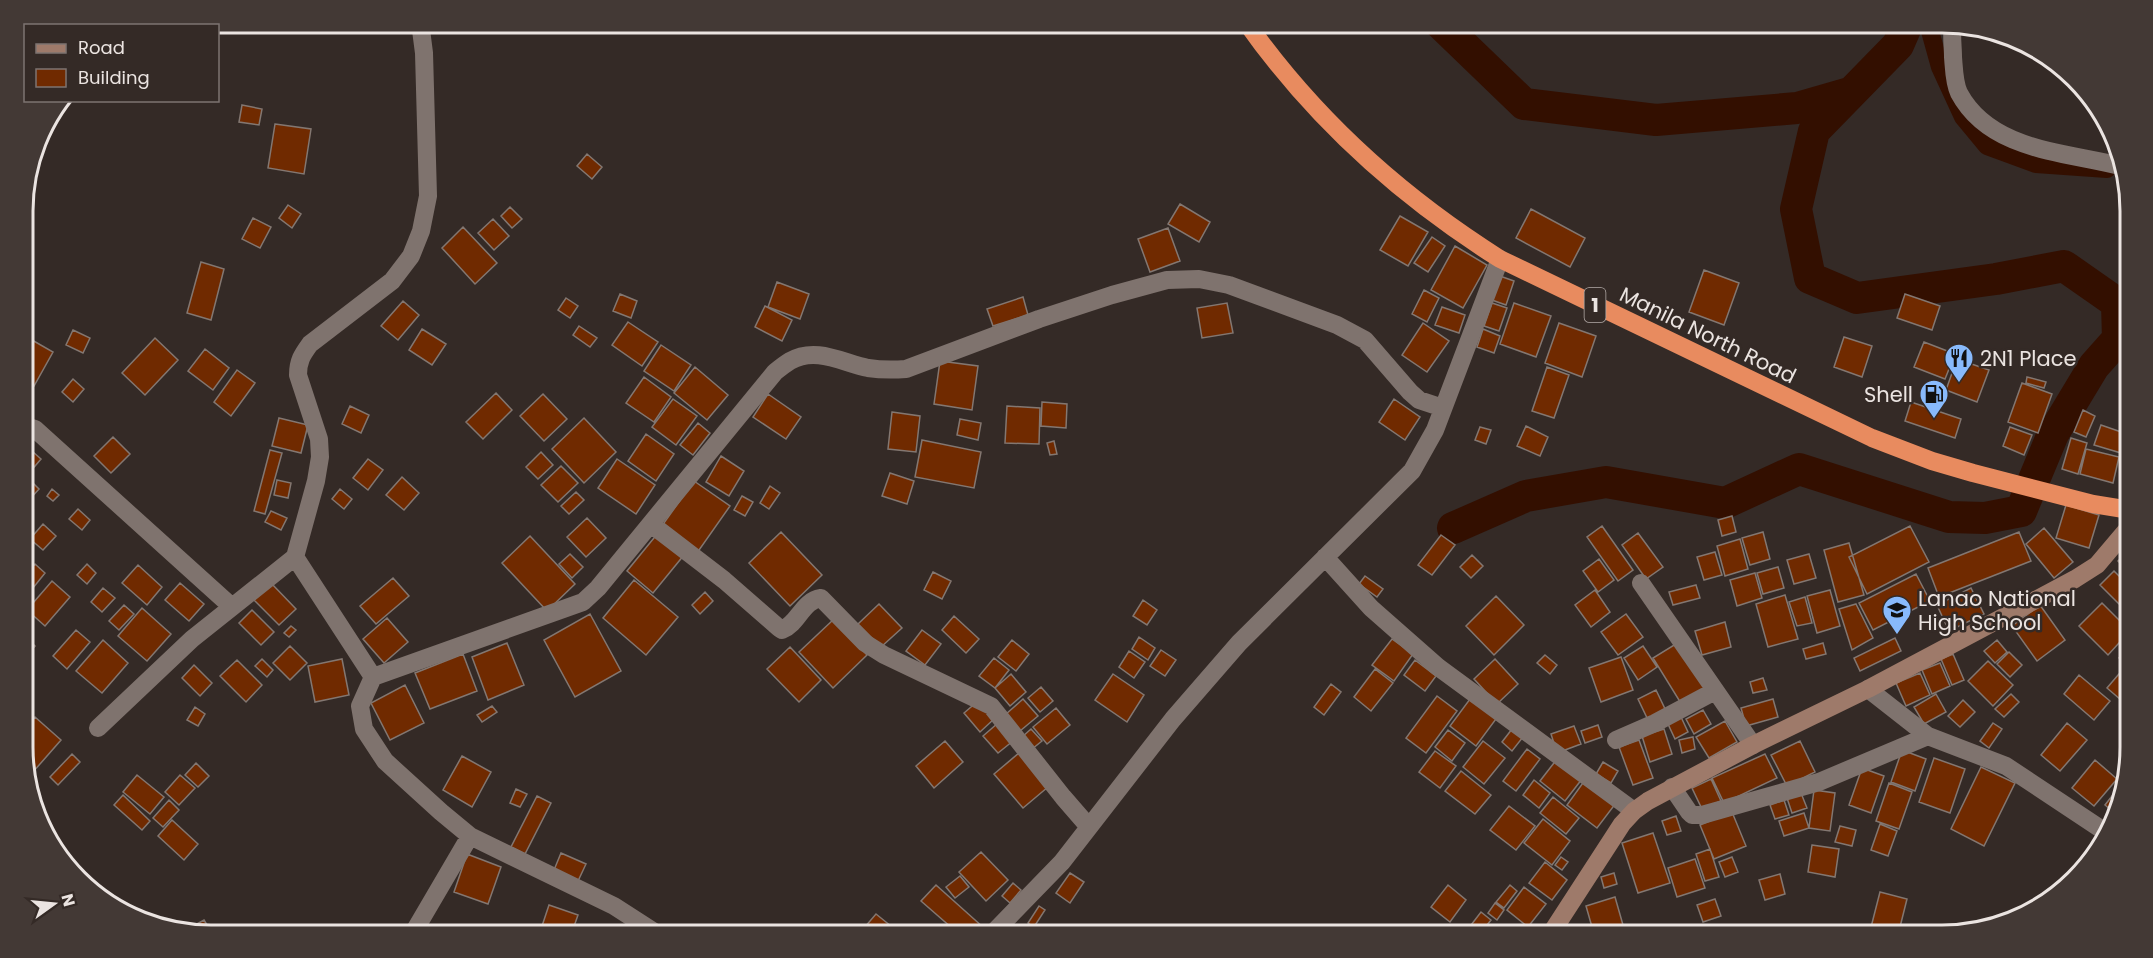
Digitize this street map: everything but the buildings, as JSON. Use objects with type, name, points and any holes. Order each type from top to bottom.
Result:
[{"type":"highway","name":"Manila North Road","points":[[1255,33],[1309,102],[1369,162],[1447,225],[1500,259],[1872,438],[1932,461],[2092,504],[2120,508]]},
{"type":"street","points":[[98,728],[192,639],[295,557],[316,481],[320,457],[320,439],[298,375],[301,355],[310,344],[392,281],[411,256],[420,231],[428,196],[421,33]]},
{"type":"street","points":[[1953,33],[1954,69],[1959,92],[1975,114],[1998,134],[2045,150],[2114,165]]},
{"type":"street","points":[[1001,925],[1062,862],[1173,719],[1239,643],[1412,471],[1423,454],[1443,408],[1500,259]]},
{"type":"street","points":[[643,925],[614,906],[470,836],[385,761],[363,729],[360,706],[373,677],[583,602],[598,588],[775,372],[792,360],[813,354],[836,357],[866,367],[891,371],[906,369],[1039,319],[1167,280],[1199,279],[1229,285],[1337,325],[1365,340],[1419,400],[1443,408]]},
{"type":"street","points":[[33,428],[231,606]]},
{"type":"street","points":[[651,524],[724,580],[782,630],[788,627],[811,601],[821,598],[865,644],[991,706],[1089,827]]},
{"type":"street","points":[[1556,925],[1611,841],[1634,811],[1672,787],[1868,689],[2075,579],[2097,565],[2120,538]]},
{"type":"street","points":[[295,557],[373,677]]},
{"type":"street","points":[[1325,557],[1371,608],[1438,667],[1634,811]]},
{"type":"street","points":[[1641,583],[1753,745]]},
{"type":"street","points":[[1868,689],[1928,736],[2006,766],[2100,828]]},
{"type":"street","points":[[1616,740],[1655,723],[1714,691]]},
{"type":"street","points":[[1672,787],[1692,815],[1702,815],[1819,782],[1928,736]]},
{"type":"street","points":[[418,925],[470,836]]},
{"type":"waterway","points":[[1450,33],[1524,104],[1656,120],[1797,108],[1849,93]]},
{"type":"waterway","points":[[1453,528],[1526,496],[1606,482],[1725,503],[1799,469],[1949,517],[1985,518],[2021,511],[2053,434],[2094,366],[2118,339],[2117,303],[2064,266],[1996,279],[1857,298],[1810,278],[1796,209],[1814,131],[1898,45],[1903,33]]},
{"type":"waterway","points":[[1931,33],[1940,67],[1963,117],[1987,146],[2036,164],[2107,169]]},
{"type":"place","name":"2N1 Place","points":[[1959,384]]},
{"type":"place","name":"Shell","points":[[1934,420]]},
{"type":"place","name":"Lanao National High School","points":[[1897,636]]}]
